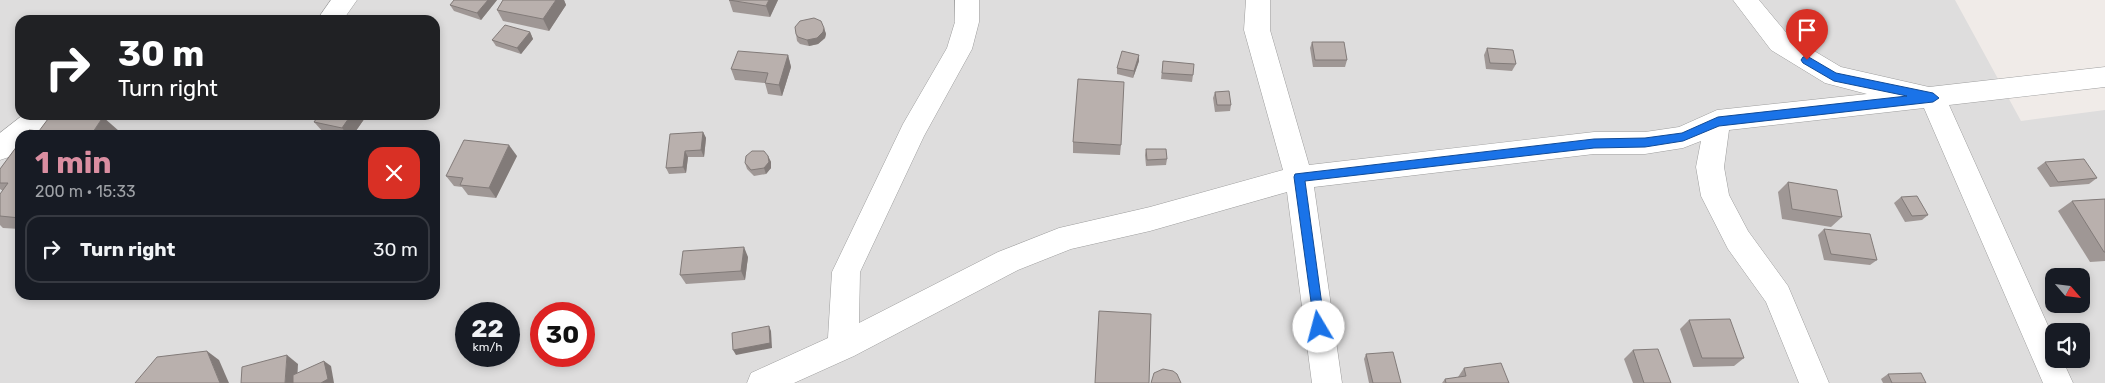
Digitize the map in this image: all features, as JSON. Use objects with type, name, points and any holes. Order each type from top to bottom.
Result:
[{"type":"street","points":[[333,15],[345,0]]},
{"type":"street","points":[[843,346],[846,272],[912,132],[959,49],[967,22],[967,0]]},
{"type":"street","points":[[1258,0],[1257,30],[1299,177],[1327,383]]},
{"type":"street","points":[[1745,0],[1780,43],[1834,76],[1933,98]]},
{"type":"street","points":[[762,383],[843,346],[1008,261],[1069,237],[1150,219],[1299,177],[1594,143],[1645,143],[1683,137],[1718,121],[2105,77]]},
{"type":"street","points":[[1933,98],[2058,383]]},
{"type":"street","points":[[22,130],[36,120]]},
{"type":"street","points":[[1718,121],[1710,167],[1715,196],[1738,240],[1778,295],[1814,383]]},
{"type":"street","points":[[0,149],[15,136]]},
{"type":"shaded area","points":[[0,0],[1955,0],[2021,121],[2105,110],[2105,383],[0,383]]},
{"type":"building","points":[[454,0],[488,0],[477,13],[450,5]]},
{"type":"building","points":[[503,0],[556,0],[543,19],[497,10]]},
{"type":"building","points":[[729,0],[769,0],[766,6]]},
{"type":"building","points":[[814,18],[821,21],[824,28],[823,32],[817,38],[807,40],[798,37],[795,27],[800,21]]},
{"type":"building","points":[[505,25],[530,32],[517,48],[492,40]]},
{"type":"building","points":[[1312,42],[1344,42],[1347,60],[1315,60]]},
{"type":"building","points":[[1487,48],[1513,50],[1516,64],[1490,63]]},
{"type":"building","points":[[738,51],[788,55],[779,85],[765,83],[768,73],[731,69]]},
{"type":"building","points":[[1122,51],[1139,55],[1134,71],[1117,68]]},
{"type":"building","points":[[1163,61],[1194,64],[1193,75],[1162,73]]},
{"type":"building","points":[[1078,79],[1124,82],[1121,145],[1073,142]]},
{"type":"building","points":[[1229,91],[1231,105],[1217,105],[1215,92]]},
{"type":"building","points":[[47,120],[101,120],[94,130],[40,130]]},
{"type":"building","points":[[315,120],[348,120],[342,128],[314,122]]},
{"type":"building","points":[[703,132],[701,150],[685,151],[683,167],[666,168],[670,134]]},
{"type":"building","points":[[464,140],[509,145],[489,188],[460,185],[463,178],[446,176]]},
{"type":"building","points":[[15,149],[15,218],[0,216],[0,194],[8,183],[0,183],[0,169]]},
{"type":"building","points":[[1146,149],[1166,149],[1167,159],[1147,160]]},
{"type":"building","points":[[752,151],[764,151],[768,156],[769,162],[764,168],[751,170],[745,163],[746,156]]},
{"type":"building","points":[[2084,159],[2097,178],[2058,182],[2045,162]]},
{"type":"building","points":[[1788,182],[1837,190],[1842,217],[1792,209]]},
{"type":"building","points":[[1917,196],[1928,215],[1912,216],[1901,197]]},
{"type":"building","points":[[2105,199],[2105,252],[2104,252],[2072,201]]},
{"type":"building","points":[[1824,229],[1870,234],[1877,260],[1831,254]]},
{"type":"building","points":[[744,247],[741,271],[680,275],[683,251]]},
{"type":"building","points":[[1099,311],[1151,314],[1149,383],[1095,383]]},
{"type":"building","points":[[1730,319],[1744,358],[1702,358],[1689,320]]},
{"type":"building","points":[[769,326],[770,343],[733,350],[732,333]]},
{"type":"building","points":[[1658,349],[1671,383],[1644,383],[1633,350]]},
{"type":"building","points":[[207,351],[220,383],[135,383],[157,357]]},
{"type":"building","points":[[1393,352],[1401,383],[1373,383],[1366,354]]},
{"type":"building","points":[[287,355],[285,383],[241,383],[242,367]]},
{"type":"building","points":[[324,361],[328,379],[321,383],[293,383],[293,375]]},
{"type":"building","points":[[1501,363],[1509,383],[1446,383],[1445,379],[1466,376],[1464,368]]},
{"type":"building","points":[[1163,369],[1177,374],[1181,383],[1151,383],[1154,373]]},
{"type":"building","points":[[1921,373],[1926,383],[1892,383],[1888,374]]},
{"type":"route","points":[[1319,327],[1299,177],[1594,143],[1645,143],[1683,137],[1718,121],[1933,98],[1834,76],[1807,60]]}]
